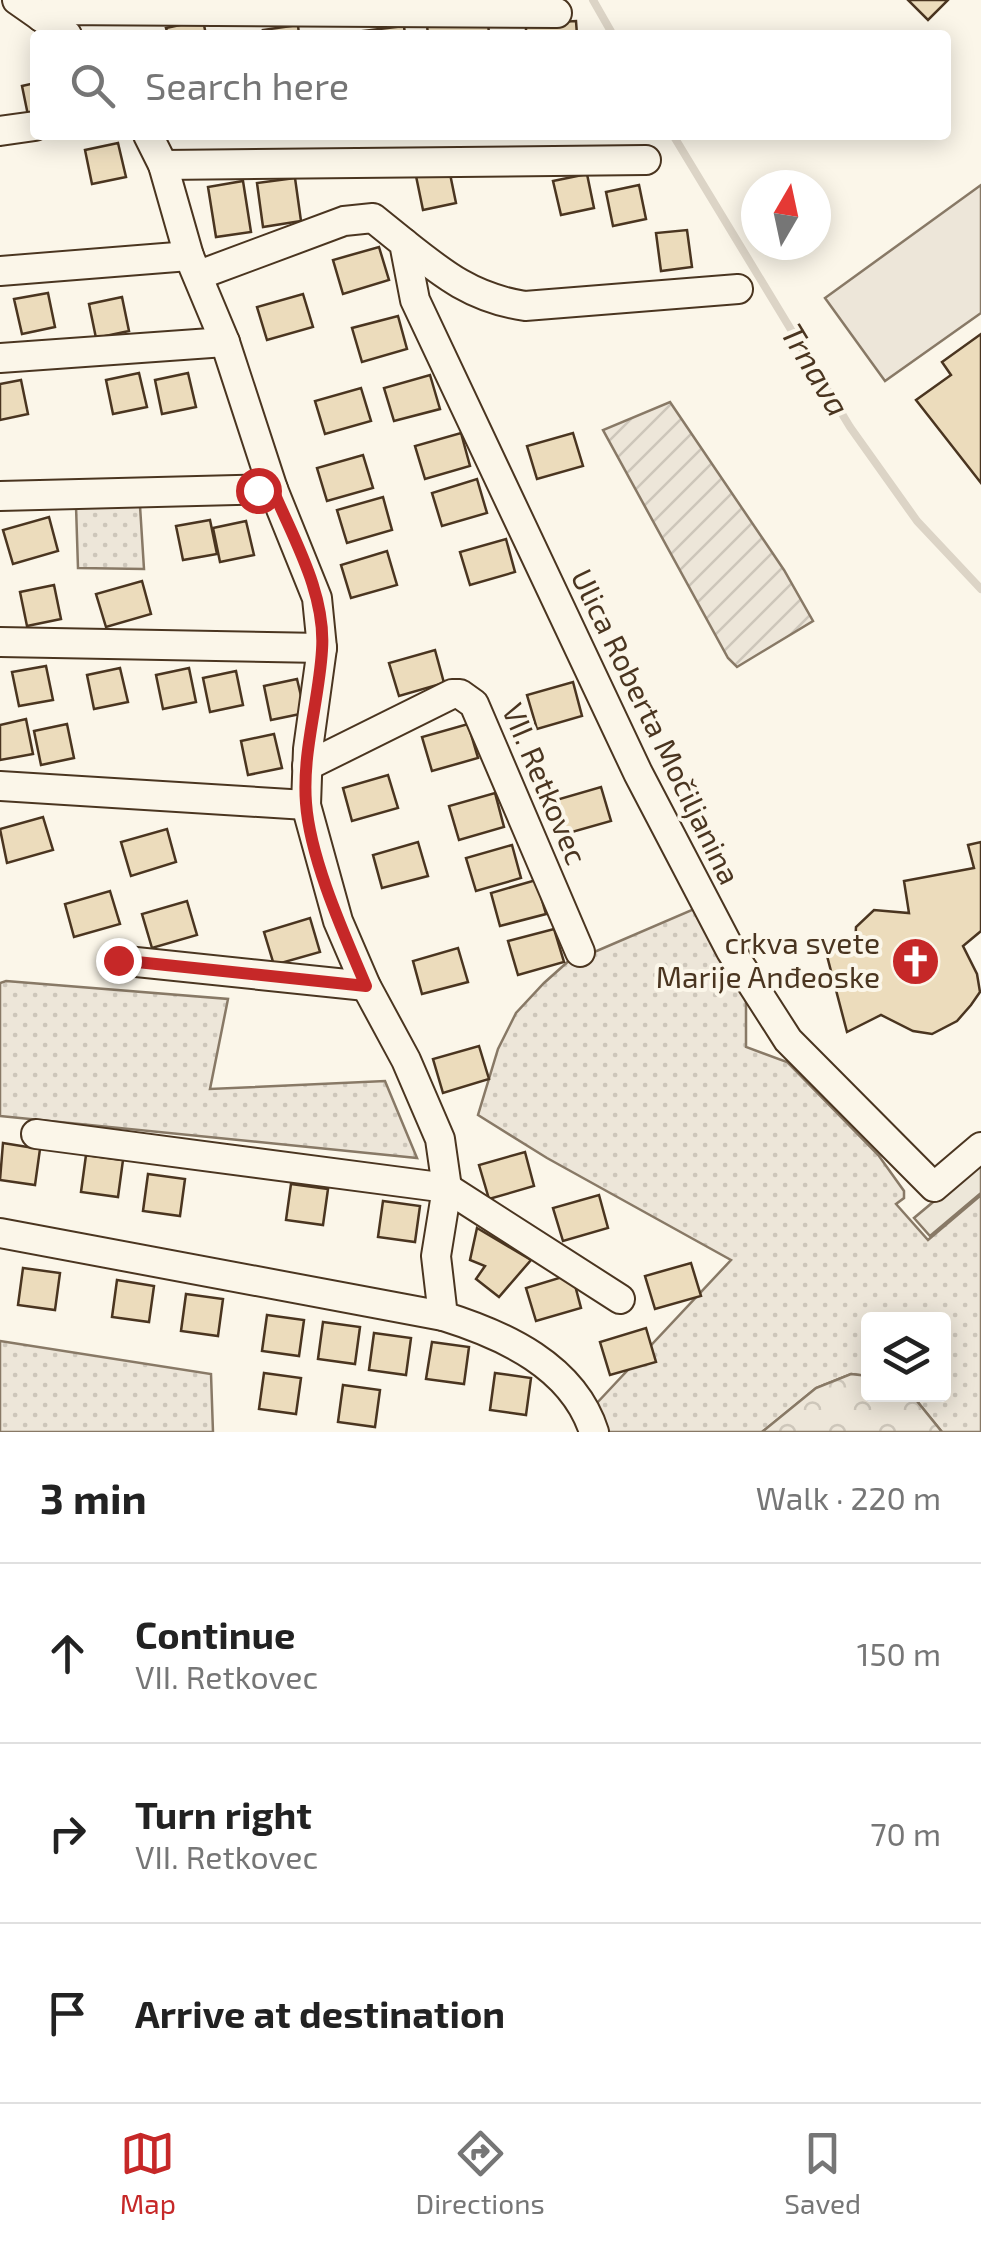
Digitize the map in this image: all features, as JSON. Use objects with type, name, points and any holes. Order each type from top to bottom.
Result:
[{"type":"street","points":[[17,0],[59,30]]},
{"type":"street","points":[[41,18],[52,10],[558,12]]},
{"type":"street","points":[[0,130],[30,127]]},
{"type":"street","points":[[150,140],[225,342],[273,490],[317,598],[322,648],[306,805],[338,920],[440,1139],[446,1188],[436,1256],[443,1316]]},
{"type":"street","points":[[162,164],[646,160]]},
{"type":"street","points":[[0,271],[194,266],[344,222],[373,218],[458,284],[494,301],[525,306],[738,290]]},
{"type":"street","name":"Ulica Roberta Močiljanina","points":[[404,243],[415,300],[622,738],[731,952],[788,1040],[934,1187],[981,1147]]},
{"type":"street","points":[[0,358],[225,342]]},
{"type":"street","points":[[0,496],[273,490]]},
{"type":"street","points":[[0,642],[322,648]]},
{"type":"street","name":"VII. Retkovec","points":[[307,766],[452,694],[468,698],[474,704],[580,952]]},
{"type":"street","points":[[0,786],[306,805]]},
{"type":"street","points":[[118,960],[366,986]]},
{"type":"street","points":[[36,1134],[446,1188],[620,1299]]},
{"type":"street","points":[[0,1233],[443,1316],[508,1340],[532,1356],[572,1388],[594,1432]]},
{"type":"green space","points":[[981,185],[981,313],[885,381],[825,298]]},
{"type":"green space","points":[[670,402],[784,570],[813,621],[737,667],[728,658],[603,430]]},
{"type":"green space","points":[[76,506],[140,506],[144,569],[78,568]]},
{"type":"green space","points":[[694,909],[746,999],[746,1047],[787,1062],[879,1156],[904,1191],[904,1198],[896,1204],[928,1240],[981,1195],[981,1432],[942,1432],[918,1402],[951,1402],[951,1312],[861,1312],[861,1375],[851,1374],[816,1388],[762,1432],[606,1432],[596,1404],[731,1260],[478,1115],[498,1049],[516,1013],[572,958]]},
{"type":"green space","points":[[0,983],[228,999],[210,1089],[385,1081],[417,1158],[0,1116]]},
{"type":"green space","points":[[0,1341],[211,1374],[213,1432],[0,1432]]},
{"type":"green space","points":[[851,1374],[861,1375],[861,1402],[918,1402],[942,1432],[762,1432],[816,1388]]},
{"type":"shaded area","points":[[981,1162],[981,1193],[930,1236],[914,1218]]},
{"type":"building","points":[[908,0],[948,0],[928,20]]},
{"type":"building","points":[[203,20],[205,30],[167,30]]},
{"type":"building","points":[[488,21],[489,30],[428,30],[427,25]]},
{"type":"building","points":[[576,21],[577,30],[526,30],[526,24]]},
{"type":"building","points":[[298,25],[298,30],[263,30]]},
{"type":"building","points":[[404,26],[404,30],[371,30]]},
{"type":"building","points":[[30,84],[30,120],[29,120],[22,86]]},
{"type":"building","points":[[118,143],[126,177],[92,184],[85,150]]},
{"type":"building","points":[[449,169],[456,203],[423,210],[416,176]]},
{"type":"building","points":[[587,174],[594,208],[561,215],[553,181]]},
{"type":"building","points":[[295,178],[301,221],[263,227],[257,183]]},
{"type":"building","points":[[243,181],[251,232],[216,237],[208,187]]},
{"type":"building","points":[[639,185],[646,219],[613,226],[606,192]]},
{"type":"building","points":[[687,230],[692,267],[661,271],[656,233]]},
{"type":"building","points":[[379,247],[389,280],[343,294],[333,260]]},
{"type":"building","points":[[48,293],[55,327],[22,334],[14,299]]},
{"type":"building","points":[[303,294],[313,327],[267,340],[257,307]]},
{"type":"building","points":[[122,297],[129,331],[96,338],[89,304]]},
{"type":"building","points":[[398,316],[407,349],[362,362],[352,328]]},
{"type":"building","points":[[981,334],[981,483],[916,400],[951,375],[942,362]]},
{"type":"building","points":[[139,373],[147,407],[113,414],[106,380]]},
{"type":"building","points":[[188,373],[196,407],[162,414],[155,380]]},
{"type":"building","points":[[430,375],[440,409],[394,421],[384,388]]},
{"type":"building","points":[[21,380],[28,414],[0,420],[0,384]]},
{"type":"building","points":[[361,388],[371,421],[325,434],[315,401]]},
{"type":"building","points":[[461,433],[470,466],[425,479],[415,446]]},
{"type":"building","points":[[573,433],[583,466],[537,479],[527,446]]},
{"type":"building","points":[[363,455],[373,488],[327,501],[317,468]]},
{"type":"building","points":[[477,479],[487,513],[442,526],[432,493]]},
{"type":"building","points":[[383,497],[392,530],[347,543],[337,510]]},
{"type":"building","points":[[49,517],[58,551],[13,564],[3,530]]},
{"type":"building","points":[[210,520],[217,554],[183,560],[176,526]]},
{"type":"building","points":[[246,521],[254,555],[220,562],[213,528]]},
{"type":"building","points":[[506,539],[515,572],[470,585],[460,552]]},
{"type":"building","points":[[387,551],[397,585],[351,598],[341,565]]},
{"type":"building","points":[[142,581],[151,614],[106,627],[96,594]]},
{"type":"building","points":[[54,585],[61,619],[27,626],[20,592]]},
{"type":"building","points":[[435,650],[444,683],[399,696],[389,663]]},
{"type":"building","points":[[46,666],[53,700],[19,706],[12,672]]},
{"type":"building","points":[[120,668],[128,702],[94,709],[87,675]]},
{"type":"building","points":[[189,668],[196,702],[163,709],[156,675]]},
{"type":"building","points":[[236,671],[243,705],[210,712],[203,678]]},
{"type":"building","points":[[297,679],[305,713],[271,720],[264,686]]},
{"type":"building","points":[[573,682],[582,716],[537,729],[527,695]]},
{"type":"building","points":[[26,719],[33,754],[0,760],[0,725]]},
{"type":"building","points":[[67,724],[74,758],[41,765],[34,731]]},
{"type":"building","points":[[468,724],[478,758],[432,771],[422,737]]},
{"type":"building","points":[[274,734],[282,768],[248,775],[241,741]]},
{"type":"building","points":[[388,775],[398,808],[352,821],[343,788]]},
{"type":"building","points":[[601,787],[611,821],[565,834],[556,800]]},
{"type":"building","points":[[495,793],[504,827],[459,840],[449,806]]},
{"type":"building","points":[[43,817],[53,850],[7,863],[0,829]]},
{"type":"building","points":[[167,829],[176,862],[131,876],[121,842]]},
{"type":"building","points":[[418,842],[428,876],[382,888],[373,855]]},
{"type":"building","name":"crkva svete Marije Anđeoske","points":[[981,842],[981,931],[963,946],[977,974],[980,992],[971,1005],[957,1021],[932,1034],[913,1031],[881,1015],[847,1032],[826,952],[855,947],[856,927],[874,910],[909,913],[904,881],[974,868],[968,845]]},
{"type":"building","points":[[512,845],[521,878],[476,891],[466,858]]},
{"type":"building","points":[[536,880],[546,914],[500,926],[491,893]]},
{"type":"building","points":[[110,891],[120,924],[74,937],[65,904]]},
{"type":"building","points":[[187,901],[197,935],[152,948],[142,914]]},
{"type":"building","points":[[310,918],[320,952],[274,965],[264,932]]},
{"type":"building","points":[[554,929],[564,962],[518,975],[508,941]]},
{"type":"building","points":[[458,948],[468,982],[422,994],[413,961]]},
{"type":"building","points":[[479,1046],[489,1079],[443,1093],[433,1059]]},
{"type":"building","points":[[3,1143],[40,1149],[35,1185],[0,1180]]},
{"type":"building","points":[[525,1152],[534,1186],[489,1199],[479,1165]]},
{"type":"building","points":[[86,1155],[123,1160],[118,1197],[81,1192]]},
{"type":"building","points":[[148,1174],[185,1179],[180,1216],[143,1211]]},
{"type":"building","points":[[291,1184],[328,1189],[323,1225],[286,1220]]},
{"type":"building","points":[[599,1195],[608,1228],[563,1241],[553,1208]]},
{"type":"building","points":[[383,1201],[420,1206],[415,1242],[378,1237]]},
{"type":"building","points":[[477,1228],[531,1260],[499,1297],[476,1279],[485,1266],[470,1260]]},
{"type":"building","points":[[691,1263],[701,1296],[655,1309],[645,1276]]},
{"type":"building","points":[[23,1268],[60,1273],[55,1310],[18,1305]]},
{"type":"building","points":[[572,1274],[581,1308],[536,1321],[526,1288]]},
{"type":"building","points":[[117,1280],[154,1286],[149,1322],[112,1317]]},
{"type":"building","points":[[186,1294],[223,1299],[218,1336],[181,1331]]},
{"type":"building","points":[[267,1315],[304,1320],[299,1356],[262,1351]]},
{"type":"building","points":[[323,1322],[360,1327],[355,1364],[318,1359]]},
{"type":"building","points":[[646,1328],[656,1362],[610,1375],[600,1342]]},
{"type":"building","points":[[374,1333],[411,1338],[406,1375],[369,1370]]},
{"type":"building","points":[[432,1342],[469,1347],[464,1384],[426,1379]]},
{"type":"building","points":[[264,1373],[301,1378],[296,1414],[259,1409]]},
{"type":"building","points":[[495,1373],[531,1378],[526,1415],[490,1410]]},
{"type":"building","points":[[343,1385],[380,1390],[375,1427],[338,1422]]},
{"type":"waterway","name":"Trnava","points":[[593,0],[610,30]]},
{"type":"waterway","name":"Trnava","points":[[676,140],[850,427],[917,521],[981,589]]},
{"type":"place","name":"crkva svete Marije Anđeoske","points":[[915,961]]},
{"type":"route","points":[[118,960],[366,986],[338,920],[306,805],[308,749],[322,648],[317,598],[273,490],[258,490]]}]
